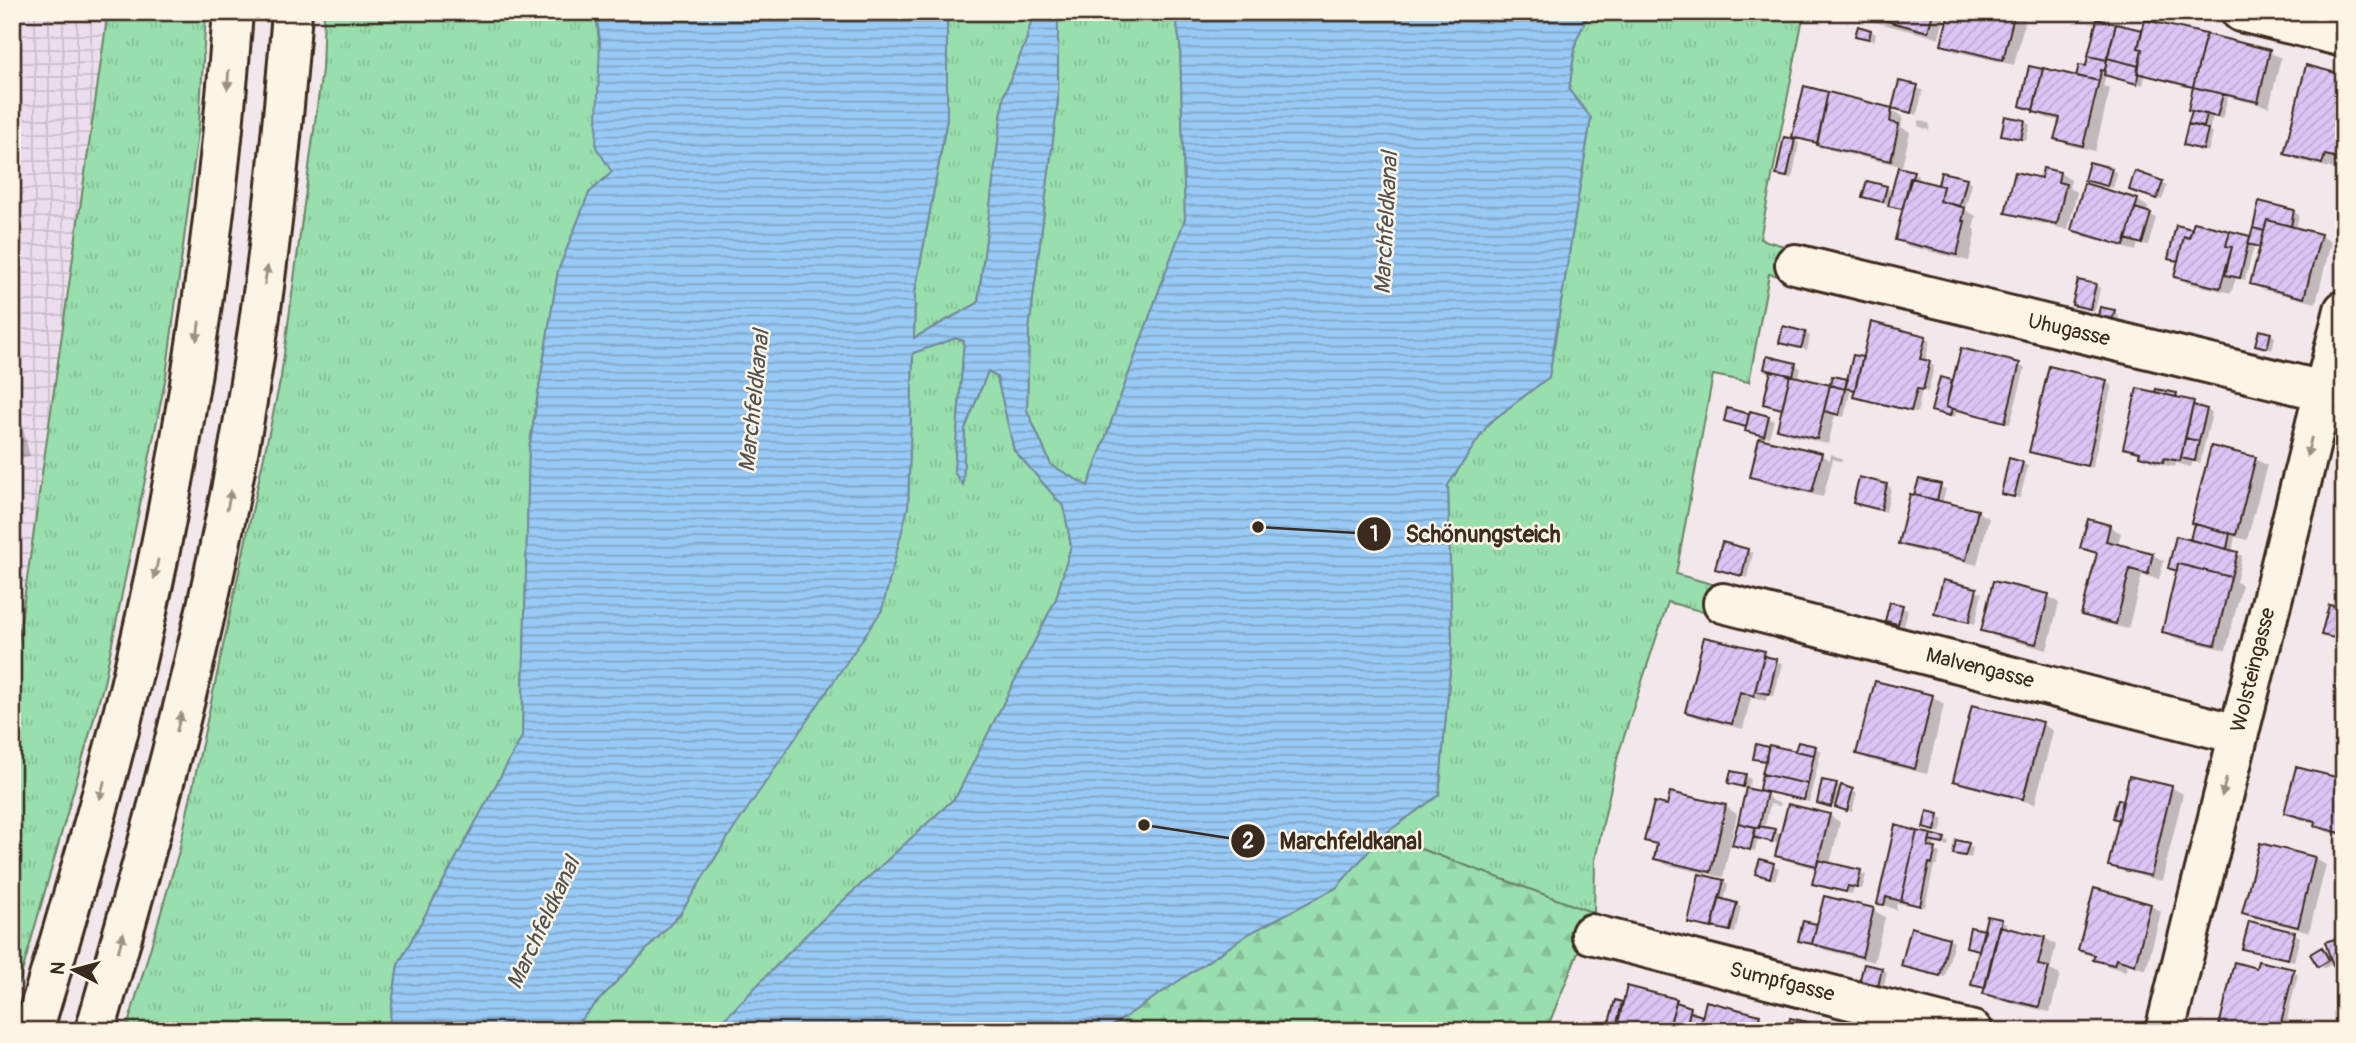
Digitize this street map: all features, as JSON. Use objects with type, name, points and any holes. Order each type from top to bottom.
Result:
[{"type":"main road","points":[[33,1031],[68,914],[131,680],[169,502],[187,408],[204,292],[233,12]]},
{"type":"main road","points":[[95,1031],[143,867],[171,757],[231,491],[250,383],[272,225],[292,12]]},
{"type":"main road","points":[[2241,12],[2344,37]]},
{"type":"main road","name":"Uhugasse","points":[[1795,264],[2333,393]]},
{"type":"main road","name":"Wolsteingasse","points":[[2165,1031],[2237,734],[2333,393],[2344,310]]},
{"type":"main road","name":"Malvengasse","points":[[1723,603],[2237,734]]},
{"type":"main road","name":"Sumpfgasse","points":[[1591,934],[1973,1031]]},
{"type":"shaded area","points":[[12,12],[108,12],[12,684]]},
{"type":"green space","points":[[108,12],[206,12],[199,125],[166,376],[104,683],[19,983],[12,988],[12,684]]},
{"type":"green space","points":[[324,12],[596,12],[612,172],[589,193],[558,271],[529,449],[522,737],[398,965],[388,1031],[126,1031],[179,851],[281,377],[322,70]]},
{"type":"green space","points":[[947,12],[1034,12],[1025,44],[1004,95],[978,303],[914,338],[915,293],[947,119]]},
{"type":"green space","points":[[1058,12],[1175,12],[1180,44],[1185,219],[1088,486],[1051,465],[1027,410],[1029,330],[1058,100]]},
{"type":"green space","points":[[1589,12],[1804,12],[1760,239],[1808,253],[1802,280],[1769,274],[1749,382],[1713,375],[1676,574],[1726,588],[1718,616],[1668,602],[1618,755],[1595,860],[1594,913],[1383,835],[1439,795],[1452,647],[1448,485],[1489,423],[1549,377],[1591,118],[1569,90],[1576,41]]},
{"type":"green space","points":[[956,338],[964,341],[954,472],[963,484],[965,429],[988,371],[997,377],[1014,450],[1064,507],[1071,546],[1056,599],[956,797],[808,933],[713,1031],[570,1031],[680,914],[725,842],[908,507],[913,353]]},
{"type":"green space","points":[[1383,835],[1594,913],[1546,1031],[1104,1031],[1250,933],[1336,888]]},
{"type":"water","points":[[596,12],[947,12],[947,119],[915,292],[914,338],[978,303],[1004,95],[1025,44],[1034,12],[1058,12],[1058,100],[1029,330],[1027,410],[1051,465],[1088,486],[1185,219],[1180,44],[1175,12],[1589,12],[1576,41],[1569,90],[1591,118],[1549,377],[1489,423],[1448,485],[1452,647],[1439,795],[1383,835],[1336,888],[1250,933],[1104,1031],[713,1031],[808,933],[956,797],[1056,599],[1071,546],[1064,507],[1014,450],[997,377],[988,371],[965,429],[963,485],[954,472],[964,341],[956,338],[913,353],[908,507],[882,610],[725,842],[680,914],[570,1031],[388,1031],[398,965],[522,737],[529,449],[558,271],[589,193],[612,172],[596,147],[600,41]]},
{"type":"building","points":[[1853,12],[1933,12],[1928,32]]},
{"type":"building","points":[[1949,12],[2015,12],[2003,60],[1941,45]]},
{"type":"building","points":[[2097,19],[2116,24],[2107,60],[2088,56]]},
{"type":"building","points":[[2145,20],[2206,34],[2193,87],[2137,73],[2142,49],[2138,48]]},
{"type":"building","points":[[2116,24],[2142,30],[2138,48],[2142,49],[2139,66],[2107,58]]},
{"type":"building","points":[[1858,26],[1871,30],[1869,39],[1855,36]]},
{"type":"building","points":[[2206,34],[2270,50],[2258,102],[2193,87]]},
{"type":"building","points":[[2088,56],[2107,60],[2099,81],[2076,76],[2079,65],[2086,66]]},
{"type":"building","points":[[2107,58],[2139,66],[2137,84],[2104,75]]},
{"type":"building","points":[[2306,65],[2344,75],[2344,136],[2338,158],[2325,155],[2322,164],[2284,154]]},
{"type":"building","points":[[2029,66],[2043,69],[2033,110],[2020,106]]},
{"type":"building","points":[[2043,68],[2099,81],[2083,146],[2054,139],[2060,118],[2033,112]]},
{"type":"building","points":[[1899,81],[1918,85],[1911,113],[1892,108]]},
{"type":"building","points":[[1804,86],[1828,92],[1817,143],[1792,137]]},
{"type":"building","points":[[2193,87],[2223,94],[2217,117],[2188,110]]},
{"type":"building","points":[[1828,92],[1892,108],[1890,122],[1899,124],[1891,161],[1817,145]]},
{"type":"building","points":[[2192,111],[2207,114],[2204,127],[2188,124]]},
{"type":"building","points":[[2005,116],[2025,120],[2021,139],[2001,135]]},
{"type":"building","points":[[2188,124],[2208,129],[2203,150],[2183,145]]},
{"type":"building","points":[[1784,137],[1795,139],[1787,177],[1776,175]]},
{"type":"building","points":[[2089,162],[2112,168],[2107,186],[2084,180]]},
{"type":"building","points":[[1898,167],[1914,171],[1902,209],[1888,206]]},
{"type":"building","points":[[2043,168],[2060,172],[2058,182],[2066,184],[2057,224],[2005,213],[2015,172],[2041,178]]},
{"type":"building","points":[[2135,171],[2163,181],[2157,199],[2129,190]]},
{"type":"building","points":[[1941,172],[1967,178],[1960,206],[1940,201],[1943,186],[1938,185]]},
{"type":"building","points":[[1910,178],[1943,186],[1940,201],[1965,208],[1962,221],[1965,221],[1957,255],[1895,240]]},
{"type":"building","points":[[1867,181],[1887,186],[1883,202],[1862,197]]},
{"type":"building","points":[[2084,183],[2138,199],[2124,246],[2071,230]]},
{"type":"building","points":[[2259,201],[2294,210],[2291,226],[2267,220],[2264,231],[2253,228]]},
{"type":"building","points":[[2135,208],[2151,213],[2142,244],[2126,239]]},
{"type":"building","points":[[2267,220],[2321,234],[2304,298],[2250,284]]},
{"type":"building","points":[[2194,222],[2230,231],[2226,246],[2232,247],[2220,288],[2174,277],[2184,236],[2189,238]]},
{"type":"building","points":[[2176,225],[2192,229],[2189,238],[2184,236],[2178,261],[2168,259]]},
{"type":"building","points":[[2253,228],[2264,231],[2260,247],[2248,244]]},
{"type":"building","points":[[2230,231],[2250,236],[2240,278],[2225,275],[2232,247],[2226,246]]},
{"type":"building","points":[[2078,280],[2096,284],[2090,309],[2072,305]]},
{"type":"building","points":[[2100,307],[2115,310],[2112,320],[2098,316]]},
{"type":"building","points":[[1871,322],[1926,336],[1920,359],[1930,361],[1923,390],[1917,389],[1911,411],[1853,397]]},
{"type":"building","points":[[1783,326],[1806,332],[1801,348],[1779,343]]},
{"type":"building","points":[[2259,330],[2271,333],[2267,348],[2255,345]]},
{"type":"building","points":[[1961,348],[2020,363],[2005,422],[1946,407]]},
{"type":"building","points":[[1853,355],[1863,357],[1855,390],[1845,388]]},
{"type":"building","points":[[1767,356],[1796,363],[1793,376],[1764,369]]},
{"type":"building","points":[[2049,366],[2107,380],[2087,466],[2029,452]]},
{"type":"building","points":[[1771,371],[1790,375],[1782,409],[1763,404]]},
{"type":"building","points":[[1790,375],[1830,385],[1817,439],[1777,429]]},
{"type":"building","points":[[1832,376],[1848,379],[1845,389],[1830,385]]},
{"type":"building","points":[[1940,377],[1952,380],[1946,407],[1952,409],[1950,416],[1931,411]]},
{"type":"building","points":[[1830,385],[1845,389],[1839,415],[1824,411]]},
{"type":"building","points":[[2137,388],[2194,401],[2180,461],[2164,458],[2163,462],[2139,456],[2140,452],[2123,448]]},
{"type":"building","points":[[2156,389],[2177,393],[2176,397],[2155,392]]},
{"type":"building","points":[[2193,405],[2207,409],[2199,441],[2185,438]]},
{"type":"building","points":[[1727,408],[1749,414],[1746,427],[1724,421]]},
{"type":"building","points":[[1750,411],[1769,416],[1764,436],[1745,431]]},
{"type":"building","points":[[1759,438],[1822,453],[1812,492],[1750,477]]},
{"type":"building","points":[[2185,438],[2199,441],[2195,461],[2181,458]]},
{"type":"building","points":[[2211,446],[2256,457],[2236,535],[2191,523]]},
{"type":"building","points":[[2009,458],[2023,462],[2014,497],[2001,494]]},
{"type":"building","points":[[1859,477],[1887,484],[1881,510],[1853,503]]},
{"type":"building","points":[[1919,479],[1941,484],[1937,500],[1914,495]]},
{"type":"building","points":[[1910,494],[1978,510],[1966,560],[1898,544]]},
{"type":"building","points":[[2088,519],[2110,525],[2106,541],[2153,553],[2148,574],[2130,569],[2116,624],[2081,615],[2097,553],[2080,548]]},
{"type":"building","points":[[2194,524],[2230,533],[2227,549],[2190,540]]},
{"type":"building","points":[[2176,536],[2238,552],[2231,577],[2178,564],[2177,571],[2168,568]]},
{"type":"building","points":[[1722,542],[1748,549],[1742,576],[1715,569]]},
{"type":"building","points":[[2178,564],[2231,577],[2215,645],[2162,632]]},
{"type":"building","points":[[2342,577],[2344,640],[2321,635],[2329,605],[2335,606]]},
{"type":"building","points":[[1943,580],[1977,588],[1969,622],[1934,614]]},
{"type":"building","points":[[1993,581],[2049,594],[2036,644],[1981,631]]},
{"type":"building","points":[[1890,602],[1903,605],[1898,624],[1885,621]]},
{"type":"building","points":[[1704,637],[1765,651],[1754,696],[1740,692],[1732,724],[1685,712]]},
{"type":"building","points":[[1764,656],[1777,659],[1769,694],[1755,691]]},
{"type":"building","points":[[1875,681],[1933,695],[1915,769],[1856,754]]},
{"type":"building","points":[[1972,705],[2043,722],[2023,799],[1953,781]]},
{"type":"building","points":[[1798,742],[1816,746],[1814,755],[1795,751]]},
{"type":"building","points":[[1756,744],[1768,747],[1766,761],[1753,759]]},
{"type":"building","points":[[1769,745],[1814,755],[1808,784],[1762,774]]},
{"type":"building","points":[[2296,767],[2344,779],[2344,834],[2314,826],[2315,821],[2284,813]]},
{"type":"building","points":[[1731,771],[1746,774],[1743,787],[1728,783]]},
{"type":"building","points":[[1762,774],[1808,784],[1804,800],[1759,790]]},
{"type":"building","points":[[2129,776],[2172,786],[2151,876],[2108,866]]},
{"type":"building","points":[[1822,780],[1837,783],[1831,807],[1817,803]]},
{"type":"building","points":[[1841,785],[1853,789],[1847,811],[1835,807]]},
{"type":"building","points":[[1746,788],[1767,793],[1759,828],[1738,823]]},
{"type":"building","points":[[1670,792],[1726,805],[1711,872],[1654,859],[1657,844],[1644,841],[1654,802],[1667,805]]},
{"type":"building","points":[[2118,799],[2123,800],[2119,820],[2113,818]]},
{"type":"building","points":[[1788,804],[1830,814],[1817,866],[1775,856]]},
{"type":"building","points":[[1927,811],[1939,814],[1935,831],[1923,828]]},
{"type":"building","points":[[1738,823],[1756,827],[1750,850],[1732,845]]},
{"type":"building","points":[[1895,825],[1917,831],[1901,901],[1886,897],[1884,905],[1877,904]]},
{"type":"building","points":[[1756,827],[1775,829],[1772,842],[1753,837]]},
{"type":"building","points":[[1917,831],[1931,834],[1928,847],[1936,848],[1932,864],[1929,863],[1920,906],[1901,901]]},
{"type":"building","points":[[1931,834],[1945,838],[1943,844],[1929,841]]},
{"type":"building","points":[[1956,840],[1969,843],[1965,856],[1953,854]]},
{"type":"building","points":[[2260,843],[2315,857],[2298,927],[2242,913]]},
{"type":"building","points":[[1760,859],[1774,863],[1770,878],[1755,874]]},
{"type":"building","points":[[1818,860],[1861,870],[1857,888],[1848,886],[1846,892],[1812,884]]},
{"type":"building","points":[[1699,874],[1724,880],[1712,928],[1688,923]]},
{"type":"building","points":[[2094,888],[2151,904],[2135,965],[2116,959],[2114,965],[2093,960],[2095,955],[2078,950]]},
{"type":"building","points":[[1824,896],[1874,908],[1862,957],[1812,944]]},
{"type":"building","points":[[1719,898],[1737,903],[1730,931],[1712,927]]},
{"type":"building","points":[[1987,916],[2002,919],[1985,988],[1971,985]]},
{"type":"building","points":[[1803,921],[1817,924],[1812,944],[1798,941]]},
{"type":"building","points":[[2249,921],[2295,932],[2288,959],[2242,949]]},
{"type":"building","points":[[1999,926],[2045,937],[2038,965],[2049,967],[2039,1007],[1983,994]]},
{"type":"building","points":[[1911,927],[1949,938],[1940,976],[1901,966]]},
{"type":"building","points":[[1970,927],[1985,930],[1979,950],[1966,947]]},
{"type":"building","points":[[2344,936],[2344,962],[2333,966],[2325,942]]},
{"type":"building","points":[[2322,947],[2329,960],[2318,967],[2310,954]]},
{"type":"building","points":[[2258,961],[2294,969],[2279,1031],[2218,1031],[2234,962],[2256,968]]},
{"type":"building","points":[[1864,964],[1882,968],[1878,987],[1859,983]]},
{"type":"building","points":[[1627,986],[1677,999],[1668,1031],[1616,1031]]},
{"type":"building","points":[[1615,1000],[1622,1002],[1617,1024],[1609,1023]]},
{"type":"building","points":[[1706,1001],[1760,1015],[1755,1031],[1699,1031]]},
{"type":"building","points":[[1676,1002],[1691,1007],[1685,1031],[1668,1031]]},
{"type":"building","points":[[1690,1012],[1702,1016],[1699,1031],[1685,1031]]},
{"type":"building","points":[[1790,1018],[1834,1028],[1833,1031],[1787,1031]]},
{"type":"place","name":"Schönungsteich","points":[[1258,527]]},
{"type":"place","name":"Marchfeldkanal","points":[[1144,825]]}]
